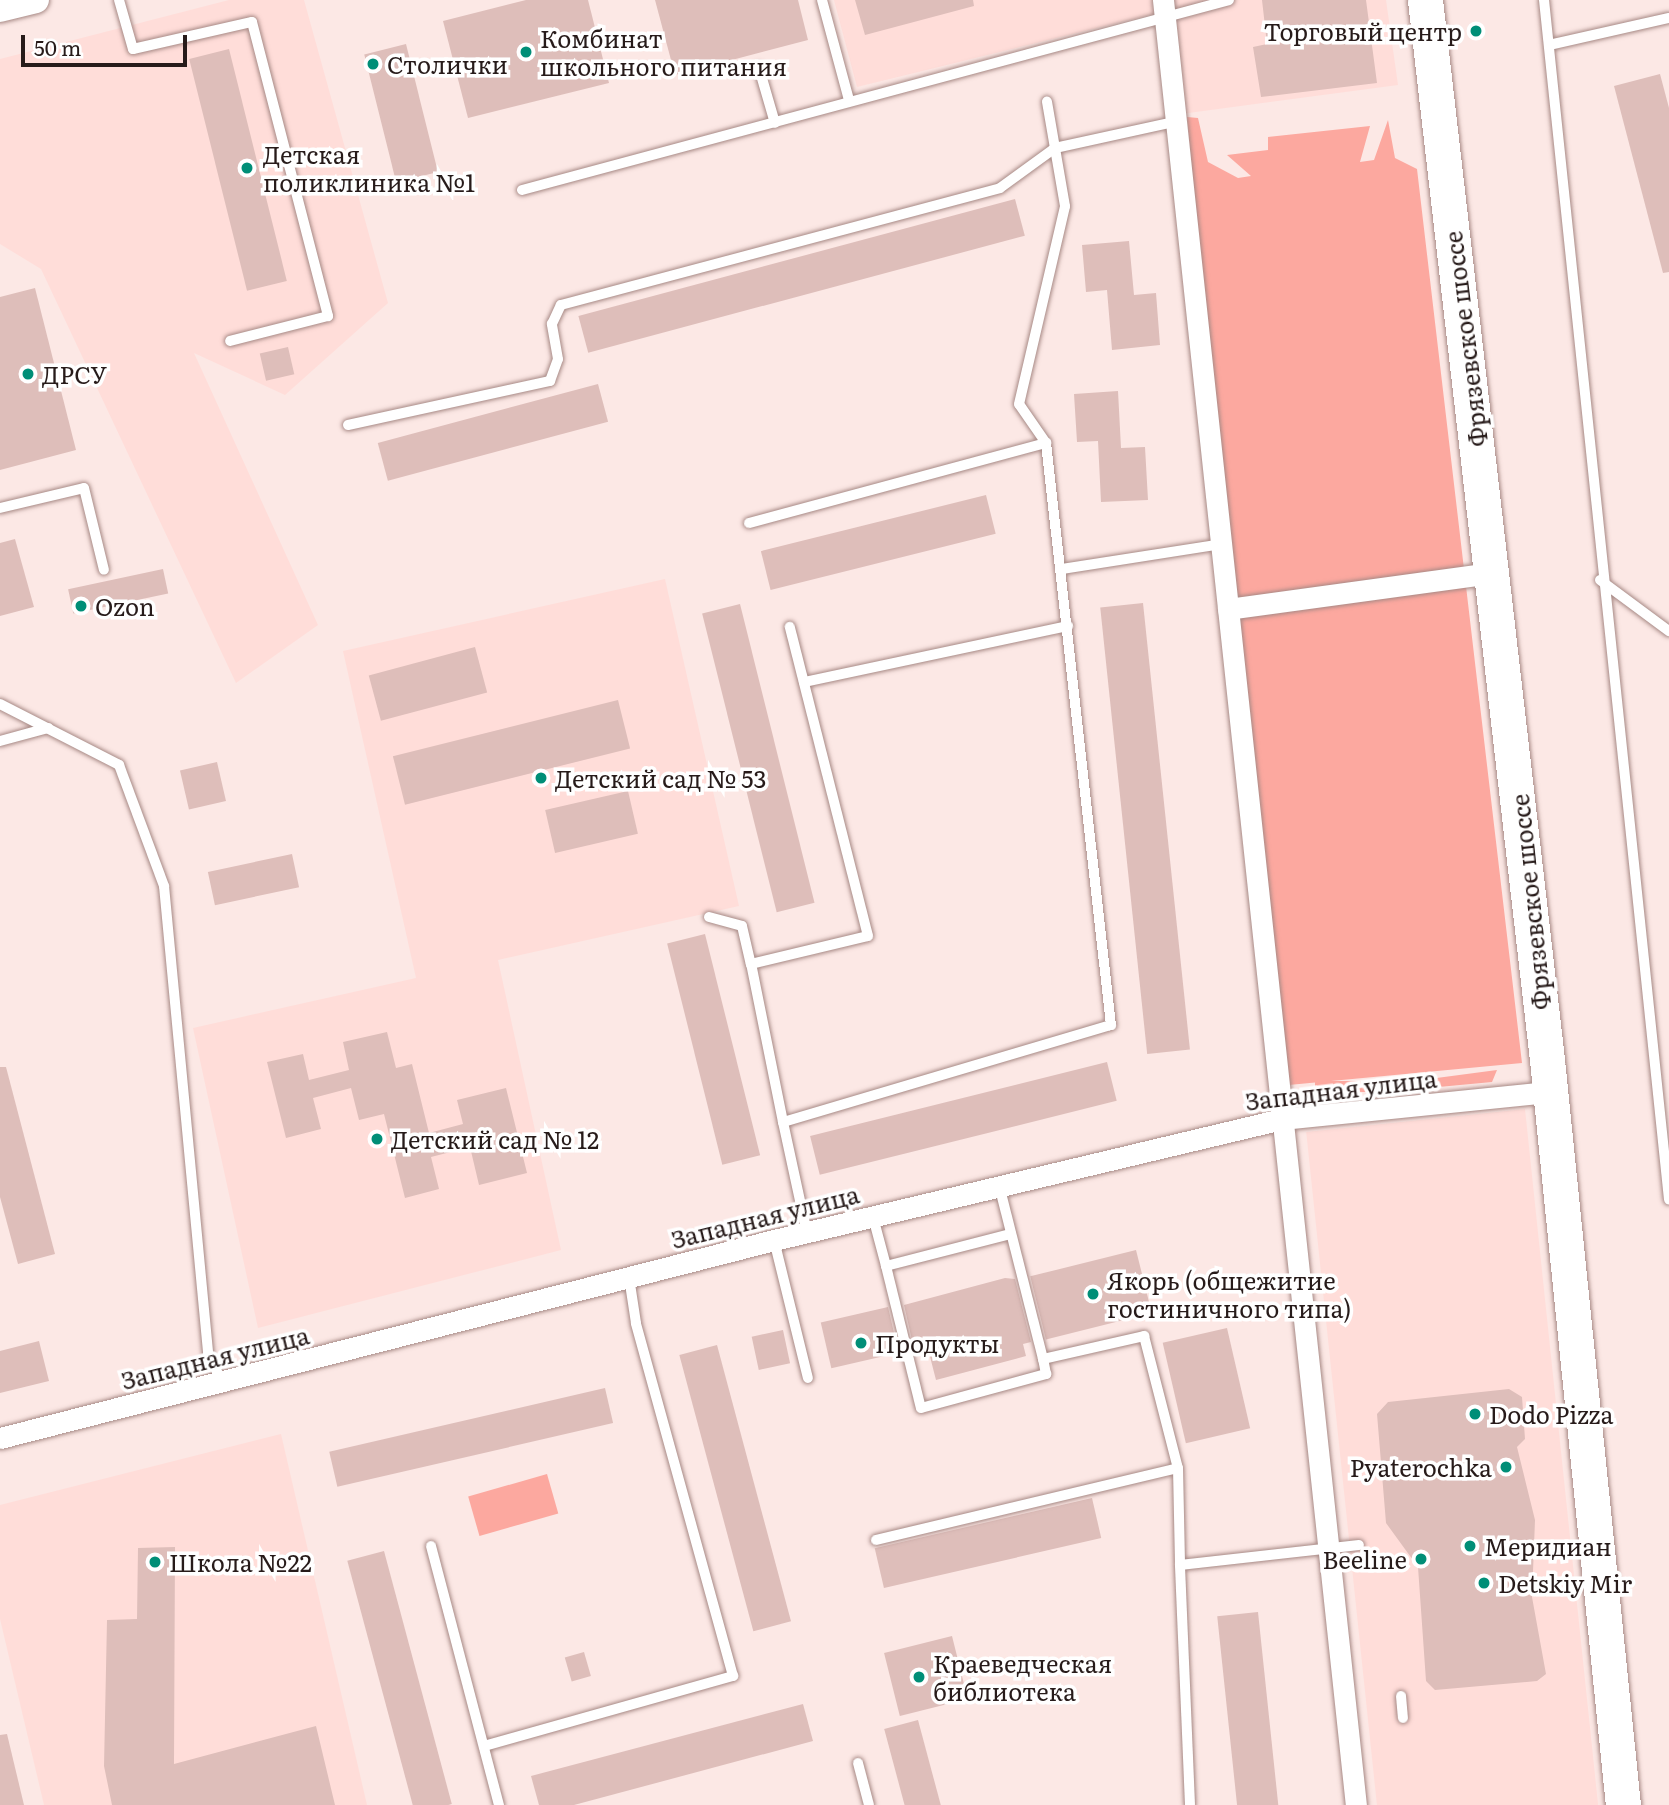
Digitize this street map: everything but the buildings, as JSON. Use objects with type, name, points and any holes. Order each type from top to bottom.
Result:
[{"type":"highway","name":"Фрязевское шоссе","points":[[1425,0],[1550,1092],[1623,1805]]},
{"type":"street","points":[[1164,9],[1172,122],[1221,544],[1356,1805]]},
{"type":"street","points":[[1228,609],[1492,573]]},
{"type":"street","name":"Западная улица","points":[[0,1438],[774,1240],[1282,1119],[1550,1092]]},
{"type":"lane","points":[[119,0],[133,49],[252,22],[328,316],[230,341]]},
{"type":"lane","points":[[822,0],[849,100]]},
{"type":"lane","points":[[522,190],[775,123],[1164,9],[1228,0]]},
{"type":"lane","points":[[1544,0],[1600,580],[1669,1200]]},
{"type":"lane","points":[[1549,45],[1669,19]]},
{"type":"lane","points":[[759,68],[775,123]]},
{"type":"lane","points":[[783,1122],[1111,1025],[1046,443],[1019,404],[1065,206],[1047,102]]},
{"type":"lane","points":[[348,425],[550,381],[558,359],[552,324],[561,305],[1000,188],[1055,148],[1172,122]]},
{"type":"lane","points":[[749,523],[1046,443]]},
{"type":"lane","points":[[0,508],[84,488],[104,570]]},
{"type":"lane","points":[[1062,569],[1221,544]]},
{"type":"lane","points":[[1600,580],[1669,631]]},
{"type":"lane","points":[[804,682],[1068,626]]},
{"type":"lane","points":[[751,964],[868,936],[790,627]]},
{"type":"lane","points":[[0,704],[119,765],[164,886],[208,1354],[222,1382]]},
{"type":"lane","points":[[0,741],[48,728]]},
{"type":"lane","points":[[709,917],[742,926],[807,1233]]},
{"type":"lane","points":[[873,1217],[920,1408],[1046,1374],[999,1185]]},
{"type":"lane","points":[[886,1266],[1011,1234]]},
{"type":"lane","points":[[774,1240],[808,1378]]},
{"type":"lane","points":[[484,1746],[733,1676],[636,1323],[629,1277]]},
{"type":"lane","points":[[1043,1359],[1144,1336],[1178,1468],[1190,1805]]},
{"type":"lane","points":[[876,1540],[1178,1468]]},
{"type":"lane","points":[[1180,1565],[1330,1546],[1359,1545]]},
{"type":"lane","points":[[431,1546],[499,1805]]},
{"type":"lane","points":[[1401,1696],[1403,1718]]},
{"type":"lane","points":[[858,1763],[869,1805]]},
{"type":"shaded area","points":[[229,0],[304,0],[388,303],[285,395],[194,353],[318,625],[236,683],[41,269],[0,244],[0,59]]},
{"type":"shaded area","points":[[834,0],[1386,0],[1398,85],[1181,114],[1170,10],[857,87]]},
{"type":"shaded area","points":[[1187,117],[1198,118],[1208,162],[1238,178],[1251,176],[1227,155],[1268,150],[1268,137],[1370,126],[1360,162],[1374,160],[1388,120],[1395,158],[1417,169],[1522,1063],[1278,1086]]},
{"type":"shaded area","points":[[665,579],[739,906],[498,960],[561,1250],[258,1328],[193,1028],[416,978],[343,651]]},
{"type":"shaded area","points":[[1497,1070],[1492,1082],[1428,1088],[1429,1079]]},
{"type":"shaded area","points":[[1315,1081],[1396,1081],[1396,1092],[1315,1092]]},
{"type":"shaded area","points":[[1525,1109],[1598,1805],[1377,1805],[1306,1132]]},
{"type":"shaded area","name":"Школа №22","points":[[281,1434],[367,1805],[44,1805],[0,1619],[0,1505]]},
{"type":"shaded area","points":[[547,1474],[558,1513],[479,1536],[468,1497]]},
{"type":"place","name":"Торговый центр","points":[[1476,31]]},
{"type":"place","name":"Комбинат школьного питания","points":[[526,52]]},
{"type":"place","name":"Столички","points":[[373,64]]},
{"type":"place","name":"Детская поликлиника №1","points":[[247,168]]},
{"type":"place","name":"ДРСУ","points":[[28,374]]},
{"type":"place","name":"Ozon","points":[[81,606]]},
{"type":"place","name":"Детский сад № 53","points":[[541,778]]},
{"type":"place","name":"Детский сад № 12","points":[[377,1139]]},
{"type":"place","name":"Якорь (общежитие гостиничного типа)","points":[[1093,1294]]},
{"type":"place","name":"Продукты","points":[[861,1343]]},
{"type":"place","name":"Dodo Pizza","points":[[1475,1414]]},
{"type":"place","name":"Pyaterochka","points":[[1506,1467]]},
{"type":"place","name":"Меридиан","points":[[1470,1546]]},
{"type":"place","name":"Beeline","points":[[1421,1559]]},
{"type":"place","name":"Школа №22","points":[[155,1562]]},
{"type":"place","name":"Detskiy Mir","points":[[1484,1583]]},
{"type":"place","name":"Краеведческая библиотека","points":[[919,1677]]}]
